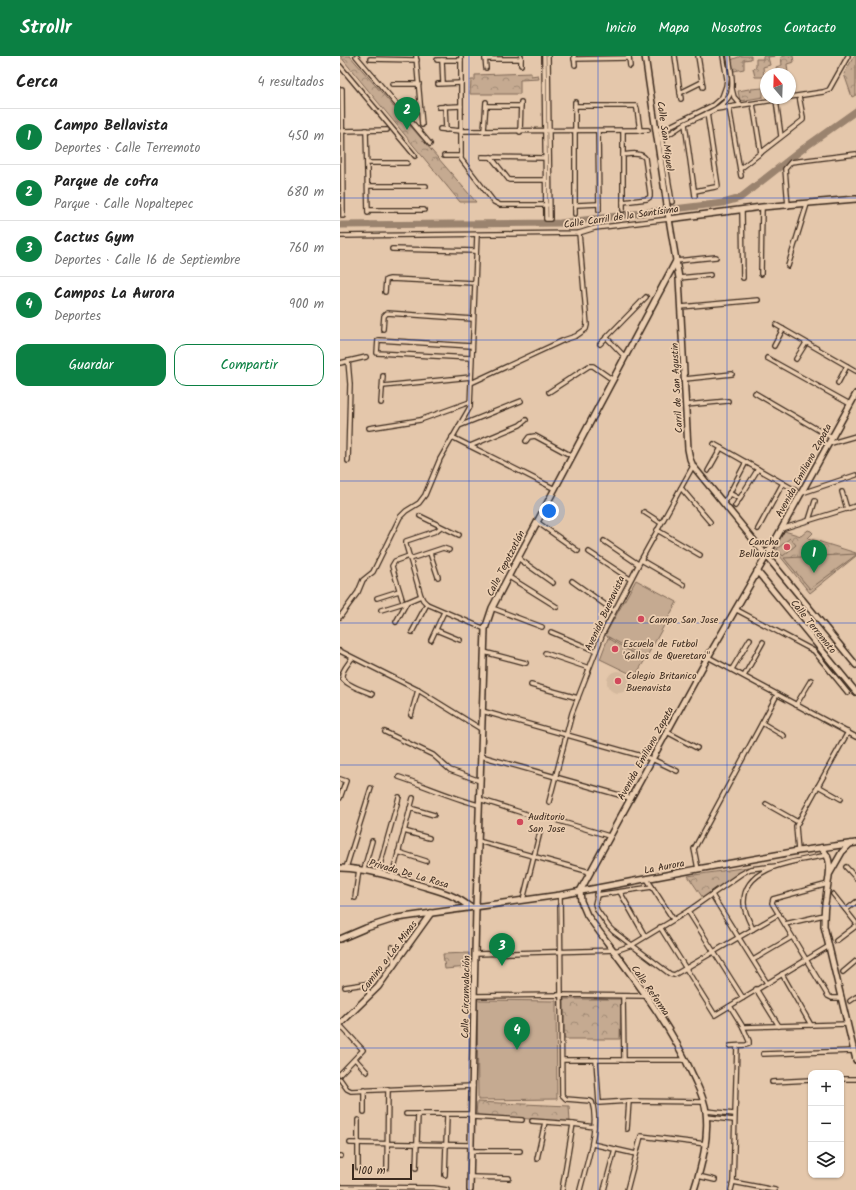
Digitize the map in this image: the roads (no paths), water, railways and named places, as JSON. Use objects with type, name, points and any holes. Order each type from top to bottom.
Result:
[{"type":"street","points":[[356,56],[430,144]]},
{"type":"street","points":[[544,56],[545,180],[548,205]]},
{"type":"street","points":[[548,56],[550,132],[548,205]]},
{"type":"street","name":"Calle San Miguel","points":[[645,56],[658,129],[669,219]]},
{"type":"street","points":[[675,56],[681,99]]},
{"type":"street","points":[[698,56],[703,86]]},
{"type":"street","points":[[658,129],[668,127],[712,105],[722,97],[727,80],[723,56]]},
{"type":"street","points":[[729,56],[734,98],[741,105]]},
{"type":"street","points":[[796,96],[829,90],[848,56]]},
{"type":"street","points":[[486,68],[485,58],[521,57],[521,65]]},
{"type":"street","points":[[575,66],[574,58],[629,57],[630,66]]},
{"type":"street","points":[[370,60],[416,58],[422,125]]},
{"type":"street","points":[[443,83],[440,60],[461,58],[461,159],[494,202],[500,205],[548,205]]},
{"type":"street","points":[[340,66],[415,156]]},
{"type":"street","points":[[680,93],[702,82]]},
{"type":"street","points":[[438,84],[461,83]]},
{"type":"street","points":[[392,84],[419,84]]},
{"type":"street","points":[[716,110],[726,100],[732,88]]},
{"type":"street","points":[[342,89],[341,131],[343,216]]},
{"type":"street","points":[[740,169],[803,120],[799,96]]},
{"type":"street","points":[[672,202],[659,139],[707,113],[729,107],[760,103]]},
{"type":"street","points":[[484,131],[486,104],[521,104],[520,132]]},
{"type":"street","points":[[575,214],[575,104],[636,106],[640,131]]},
{"type":"street","points":[[753,104],[761,153]]},
{"type":"street","points":[[777,104],[781,136]]},
{"type":"street","points":[[407,107],[420,106]]},
{"type":"street","points":[[445,106],[446,130]]},
{"type":"street","points":[[439,107],[461,106]]},
{"type":"street","points":[[729,107],[741,176]]},
{"type":"street","points":[[695,191],[718,186],[707,113]]},
{"type":"street","points":[[685,124],[695,196]]},
{"type":"street","points":[[366,130],[368,212],[424,210]]},
{"type":"street","points":[[341,131],[387,130]]},
{"type":"street","points":[[440,130],[520,132],[648,130]]},
{"type":"street","points":[[598,131],[599,210]]},
{"type":"street","points":[[623,131],[623,210]]},
{"type":"street","points":[[623,154],[640,154],[645,158],[650,193],[650,197],[647,199],[623,202]]},
{"type":"street","points":[[788,206],[785,169],[787,165],[792,162],[856,154]]},
{"type":"street","points":[[444,156],[461,156]]},
{"type":"street","points":[[482,157],[545,158]]},
{"type":"street","points":[[491,157],[509,180],[545,180]]},
{"type":"street","points":[[367,163],[407,163]]},
{"type":"street","points":[[368,186],[426,186]]},
{"type":"street","name":"Calle Carril de la Santísima","points":[[340,236],[579,233],[595,228],[742,210],[856,199]]},
{"type":"street","points":[[576,205],[598,204]]},
{"type":"street","points":[[788,266],[807,204]]},
{"type":"street","points":[[762,208],[762,274]]},
{"type":"street","points":[[742,210],[743,278]]},
{"type":"street","points":[[669,219],[679,278],[681,308],[758,300]]},
{"type":"street","points":[[471,383],[564,340],[576,336],[586,329],[587,325],[579,233]]},
{"type":"street","points":[[340,616],[358,592],[363,580],[373,572],[400,517],[406,511],[419,503],[425,495],[440,460],[470,407],[471,346],[477,235]]},
{"type":"street","points":[[392,248],[476,251]]},
{"type":"street","points":[[676,261],[716,257]]},
{"type":"street","name":"Calle Tepotzotlán","points":[[473,907],[480,799],[485,629],[492,608],[536,522],[676,261]]},
{"type":"street","points":[[679,278],[710,274]]},
{"type":"street","points":[[385,292],[386,280],[474,284]]},
{"type":"street","points":[[600,344],[606,336],[646,297]]},
{"type":"street","name":"Carril de San Agustin","points":[[681,308],[688,449],[690,459],[694,466]]},
{"type":"street","points":[[383,329],[385,314],[473,319]]},
{"type":"street","points":[[776,325],[856,371]]},
{"type":"street","points":[[774,346],[783,329]]},
{"type":"street","points":[[606,336],[625,357]]},
{"type":"street","points":[[471,346],[378,340],[378,354],[471,358]]},
{"type":"street","points":[[796,359],[806,343]]},
{"type":"street","points":[[340,363],[366,357]]},
{"type":"street","points":[[767,358],[850,404]]},
{"type":"street","points":[[348,361],[350,384],[348,461]]},
{"type":"street","points":[[549,392],[589,366],[593,366],[613,380]]},
{"type":"street","points":[[838,383],[847,366]]},
{"type":"street","points":[[685,379],[732,374]]},
{"type":"street","points":[[381,403],[383,376]]},
{"type":"street","points":[[383,386],[471,377]]},
{"type":"street","points":[[755,393],[832,438]]},
{"type":"street","name":"Avenida Emiliano Zapata","points":[[580,891],[708,657],[767,555],[856,394]]},
{"type":"street","points":[[460,426],[521,401]]},
{"type":"street","points":[[686,405],[728,401]]},
{"type":"street","points":[[369,428],[420,420],[470,402]]},
{"type":"street","points":[[470,446],[520,425],[526,420]]},
{"type":"street","points":[[526,441],[529,436],[535,436],[572,456]]},
{"type":"street","points":[[828,444],[856,436]]},
{"type":"street","points":[[452,437],[555,489]]},
{"type":"street","points":[[714,444],[795,490]]},
{"type":"street","points":[[708,471],[721,448]]},
{"type":"street","points":[[723,502],[727,498],[746,462]]},
{"type":"street","name":"Avenida Buenavista","points":[[549,802],[554,777],[572,713],[602,633],[639,562],[694,466]]},
{"type":"street","name":"Calle Terremoto","points":[[694,466],[856,665]]},
{"type":"street","points":[[735,506],[758,469]]},
{"type":"street","points":[[801,493],[856,475]]},
{"type":"street","points":[[758,529],[783,483]]},
{"type":"street","points":[[681,488],[710,522]]},
{"type":"street","points":[[842,492],[847,509]]},
{"type":"street","points":[[729,493],[740,499]]},
{"type":"street","points":[[809,520],[815,501]]},
{"type":"street","points":[[781,529],[856,506]]},
{"type":"street","points":[[644,512],[661,523]]},
{"type":"street","points":[[420,516],[459,535]]},
{"type":"street","points":[[536,522],[578,550]]},
{"type":"street","points":[[441,527],[436,531],[406,541],[409,557],[422,598],[427,604],[485,629]]},
{"type":"street","points":[[657,530],[700,555]]},
{"type":"street","points":[[604,541],[639,562],[684,585]]},
{"type":"street","points":[[402,599],[392,566],[395,561],[430,553],[443,548],[450,550]]},
{"type":"street","points":[[589,552],[630,579]]},
{"type":"street","points":[[430,553],[438,577]]},
{"type":"street","points":[[518,558],[553,583]]},
{"type":"street","name":"Calle Terremoto","points":[[757,571],[856,692]]},
{"type":"street","points":[[508,577],[557,607]]},
{"type":"street","points":[[572,581],[614,611]]},
{"type":"street","points":[[377,598],[399,591]]},
{"type":"street","points":[[381,610],[422,598]]},
{"type":"street","points":[[396,622],[407,602]]},
{"type":"street","points":[[412,632],[427,604]]},
{"type":"street","points":[[492,608],[542,627]]},
{"type":"street","points":[[735,609],[814,651],[848,693]]},
{"type":"street","points":[[431,640],[444,612]]},
{"type":"street","points":[[436,630],[460,640]]},
{"type":"street","points":[[551,632],[596,651]]},
{"type":"street","points":[[732,669],[750,639]]},
{"type":"street","points":[[744,676],[763,642]]},
{"type":"street","points":[[340,652],[418,690],[482,729]]},
{"type":"street","points":[[484,652],[526,663]]},
{"type":"street","points":[[545,653],[589,668]]},
{"type":"street","points":[[708,657],[856,737]]},
{"type":"street","points":[[352,658],[341,673],[343,678],[347,683],[372,694]]},
{"type":"street","points":[[796,705],[811,680]]},
{"type":"street","points":[[530,685],[578,698]]},
{"type":"street","points":[[411,715],[418,690]]},
{"type":"street","points":[[698,869],[694,848],[777,695]]},
{"type":"street","points":[[482,711],[652,759],[677,771]]},
{"type":"street","points":[[762,723],[784,736]]},
{"type":"street","points":[[385,732],[433,755],[450,770],[480,780]]},
{"type":"street","points":[[667,732],[697,748]]},
{"type":"street","points":[[798,851],[796,826],[848,732]]},
{"type":"street","points":[[481,756],[630,798]]},
{"type":"street","points":[[399,776],[457,799],[479,805]]},
{"type":"street","points":[[340,779],[346,780],[340,798]]},
{"type":"street","points":[[818,786],[841,799]]},
{"type":"street","points":[[346,868],[371,788]]},
{"type":"street","points":[[378,872],[399,797]]},
{"type":"street","points":[[392,876],[413,798]]},
{"type":"street","points":[[480,799],[529,815]]},
{"type":"street","points":[[766,804],[798,822]]},
{"type":"street","points":[[410,808],[434,816]]},
{"type":"street","points":[[559,822],[609,836]]},
{"type":"street","points":[[404,830],[429,838]]},
{"type":"street","points":[[523,900],[540,832]]},
{"type":"street","points":[[355,898],[361,869],[372,841]]},
{"type":"street","points":[[478,841],[590,872]]},
{"type":"street","points":[[829,873],[842,852],[853,843]]},
{"type":"street","name":"La Aurora","points":[[340,939],[366,928],[398,918],[580,891],[798,851],[853,843]]},
{"type":"street","points":[[821,848],[828,855],[829,860],[824,926],[856,1060]]},
{"type":"street","points":[[398,852],[426,861]]},
{"type":"street","points":[[475,954],[618,950],[632,945],[688,911],[740,874],[750,869],[776,866],[828,855]]},
{"type":"street","points":[[753,929],[746,916],[744,903],[745,894],[748,886],[756,877],[764,871],[776,866]]},
{"type":"street","points":[[846,867],[856,878]]},
{"type":"street","name":"Privada De La Rosa","points":[[340,868],[361,869],[392,876],[454,896],[473,907]]},
{"type":"street","points":[[647,879],[673,919]]},
{"type":"street","points":[[828,884],[773,899],[772,903],[828,996],[832,998],[842,998]]},
{"type":"street","points":[[599,887],[595,904],[600,915],[613,931],[670,974],[674,975],[779,914]]},
{"type":"street","points":[[596,895],[652,887]]},
{"type":"street","name":"Calle Reforma","points":[[580,891],[587,915],[646,996],[675,1040],[700,1091],[706,1110]]},
{"type":"street","points":[[620,892],[645,936]]},
{"type":"street","points":[[560,894],[562,1095],[565,1098],[592,1102],[594,1127],[592,1144],[580,1190]]},
{"type":"street","points":[[833,894],[856,924],[836,941]]},
{"type":"street","points":[[712,895],[767,982]]},
{"type":"street","points":[[846,910],[856,902]]},
{"type":"street","name":"Calle Circunvalación","points":[[470,1190],[475,954],[473,907]]},
{"type":"street","points":[[688,911],[743,998]]},
{"type":"street","name":"Camino a Las Minas","points":[[340,1024],[378,987],[431,913]]},
{"type":"street","points":[[785,924],[824,915]]},
{"type":"street","points":[[660,928],[687,968],[715,1015],[767,982],[829,946]]},
{"type":"street","points":[[754,960],[792,937]]},
{"type":"street","points":[[392,946],[394,963]]},
{"type":"street","points":[[843,972],[856,961]]},
{"type":"street","points":[[782,974],[811,1025]]},
{"type":"street","points":[[345,987],[365,984],[370,995]]},
{"type":"street","points":[[756,989],[779,1026]]},
{"type":"street","points":[[474,996],[646,996]]},
{"type":"street","points":[[623,997],[624,1060]]},
{"type":"street","points":[[850,1001],[856,997]]},
{"type":"street","points":[[730,1006],[743,1027],[749,1042],[749,1044],[730,1046]]},
{"type":"street","points":[[340,1024],[362,1049],[362,1052],[340,1074]]},
{"type":"street","points":[[743,1027],[848,1024]]},
{"type":"street","points":[[731,1190],[733,1182],[737,1046]]},
{"type":"street","points":[[763,1054],[854,1051]]},
{"type":"street","points":[[355,1059],[367,1072]]},
{"type":"street","points":[[562,1060],[685,1060]]},
{"type":"street","points":[[596,1060],[599,1103],[629,1101],[703,1102]]},
{"type":"street","points":[[340,1079],[349,1090],[473,1086]]},
{"type":"street","points":[[844,1079],[856,1079]]},
{"type":"street","points":[[772,1082],[808,1080]]},
{"type":"street","points":[[387,1168],[388,1089]]},
{"type":"street","points":[[364,1090],[364,1112]]},
{"type":"street","points":[[627,1129],[629,1101]]},
{"type":"street","points":[[694,1190],[706,1144],[706,1110],[734,1114]]},
{"type":"street","points":[[406,1114],[447,1114],[522,1120]]},
{"type":"street","points":[[416,1168],[418,1114]]},
{"type":"street","points":[[445,1175],[447,1114]]},
{"type":"street","points":[[706,1117],[734,1120]]},
{"type":"street","points":[[358,1120],[358,1168]]},
{"type":"street","points":[[532,1121],[594,1127]]},
{"type":"street","points":[[537,1159],[545,1122]]},
{"type":"street","points":[[562,1190],[573,1124]]},
{"type":"street","points":[[627,1190],[641,1136],[706,1144]]},
{"type":"street","points":[[350,1143],[446,1144],[471,1148],[520,1151]]},
{"type":"street","points":[[592,1144],[636,1154]]},
{"type":"street","points":[[604,1190],[615,1149]]},
{"type":"street","points":[[698,1176],[715,1180]]},
{"type":"street","points":[[471,1177],[509,1178]]},
{"type":"street","points":[[733,1182],[772,1190]]},
{"type":"street","points":[[340,1187],[447,1190]]},
{"type":"waterway","points":[[340,225],[560,223],[723,203],[740,198],[804,148],[856,111]]},
{"type":"place","name":"Parque de cofra","points":[[407,130]]},
{"type":"place","name":"Cancha Bellavista","points":[[787,547]]},
{"type":"place","name":"Campo Bellavista","points":[[814,573]]},
{"type":"place","name":"Campo San Jose","points":[[641,619]]},
{"type":"place","name":"Escuela de Futbol 'Gallos de Queretaro\"","points":[[615,649]]},
{"type":"place","name":"Colegio Britanico Buenavista","points":[[618,681]]},
{"type":"place","name":"Auditorio San Jose","points":[[520,822]]},
{"type":"place","name":"Cactus Gym","points":[[502,966]]},
{"type":"place","name":"Campos La Aurora","points":[[517,1050]]}]
